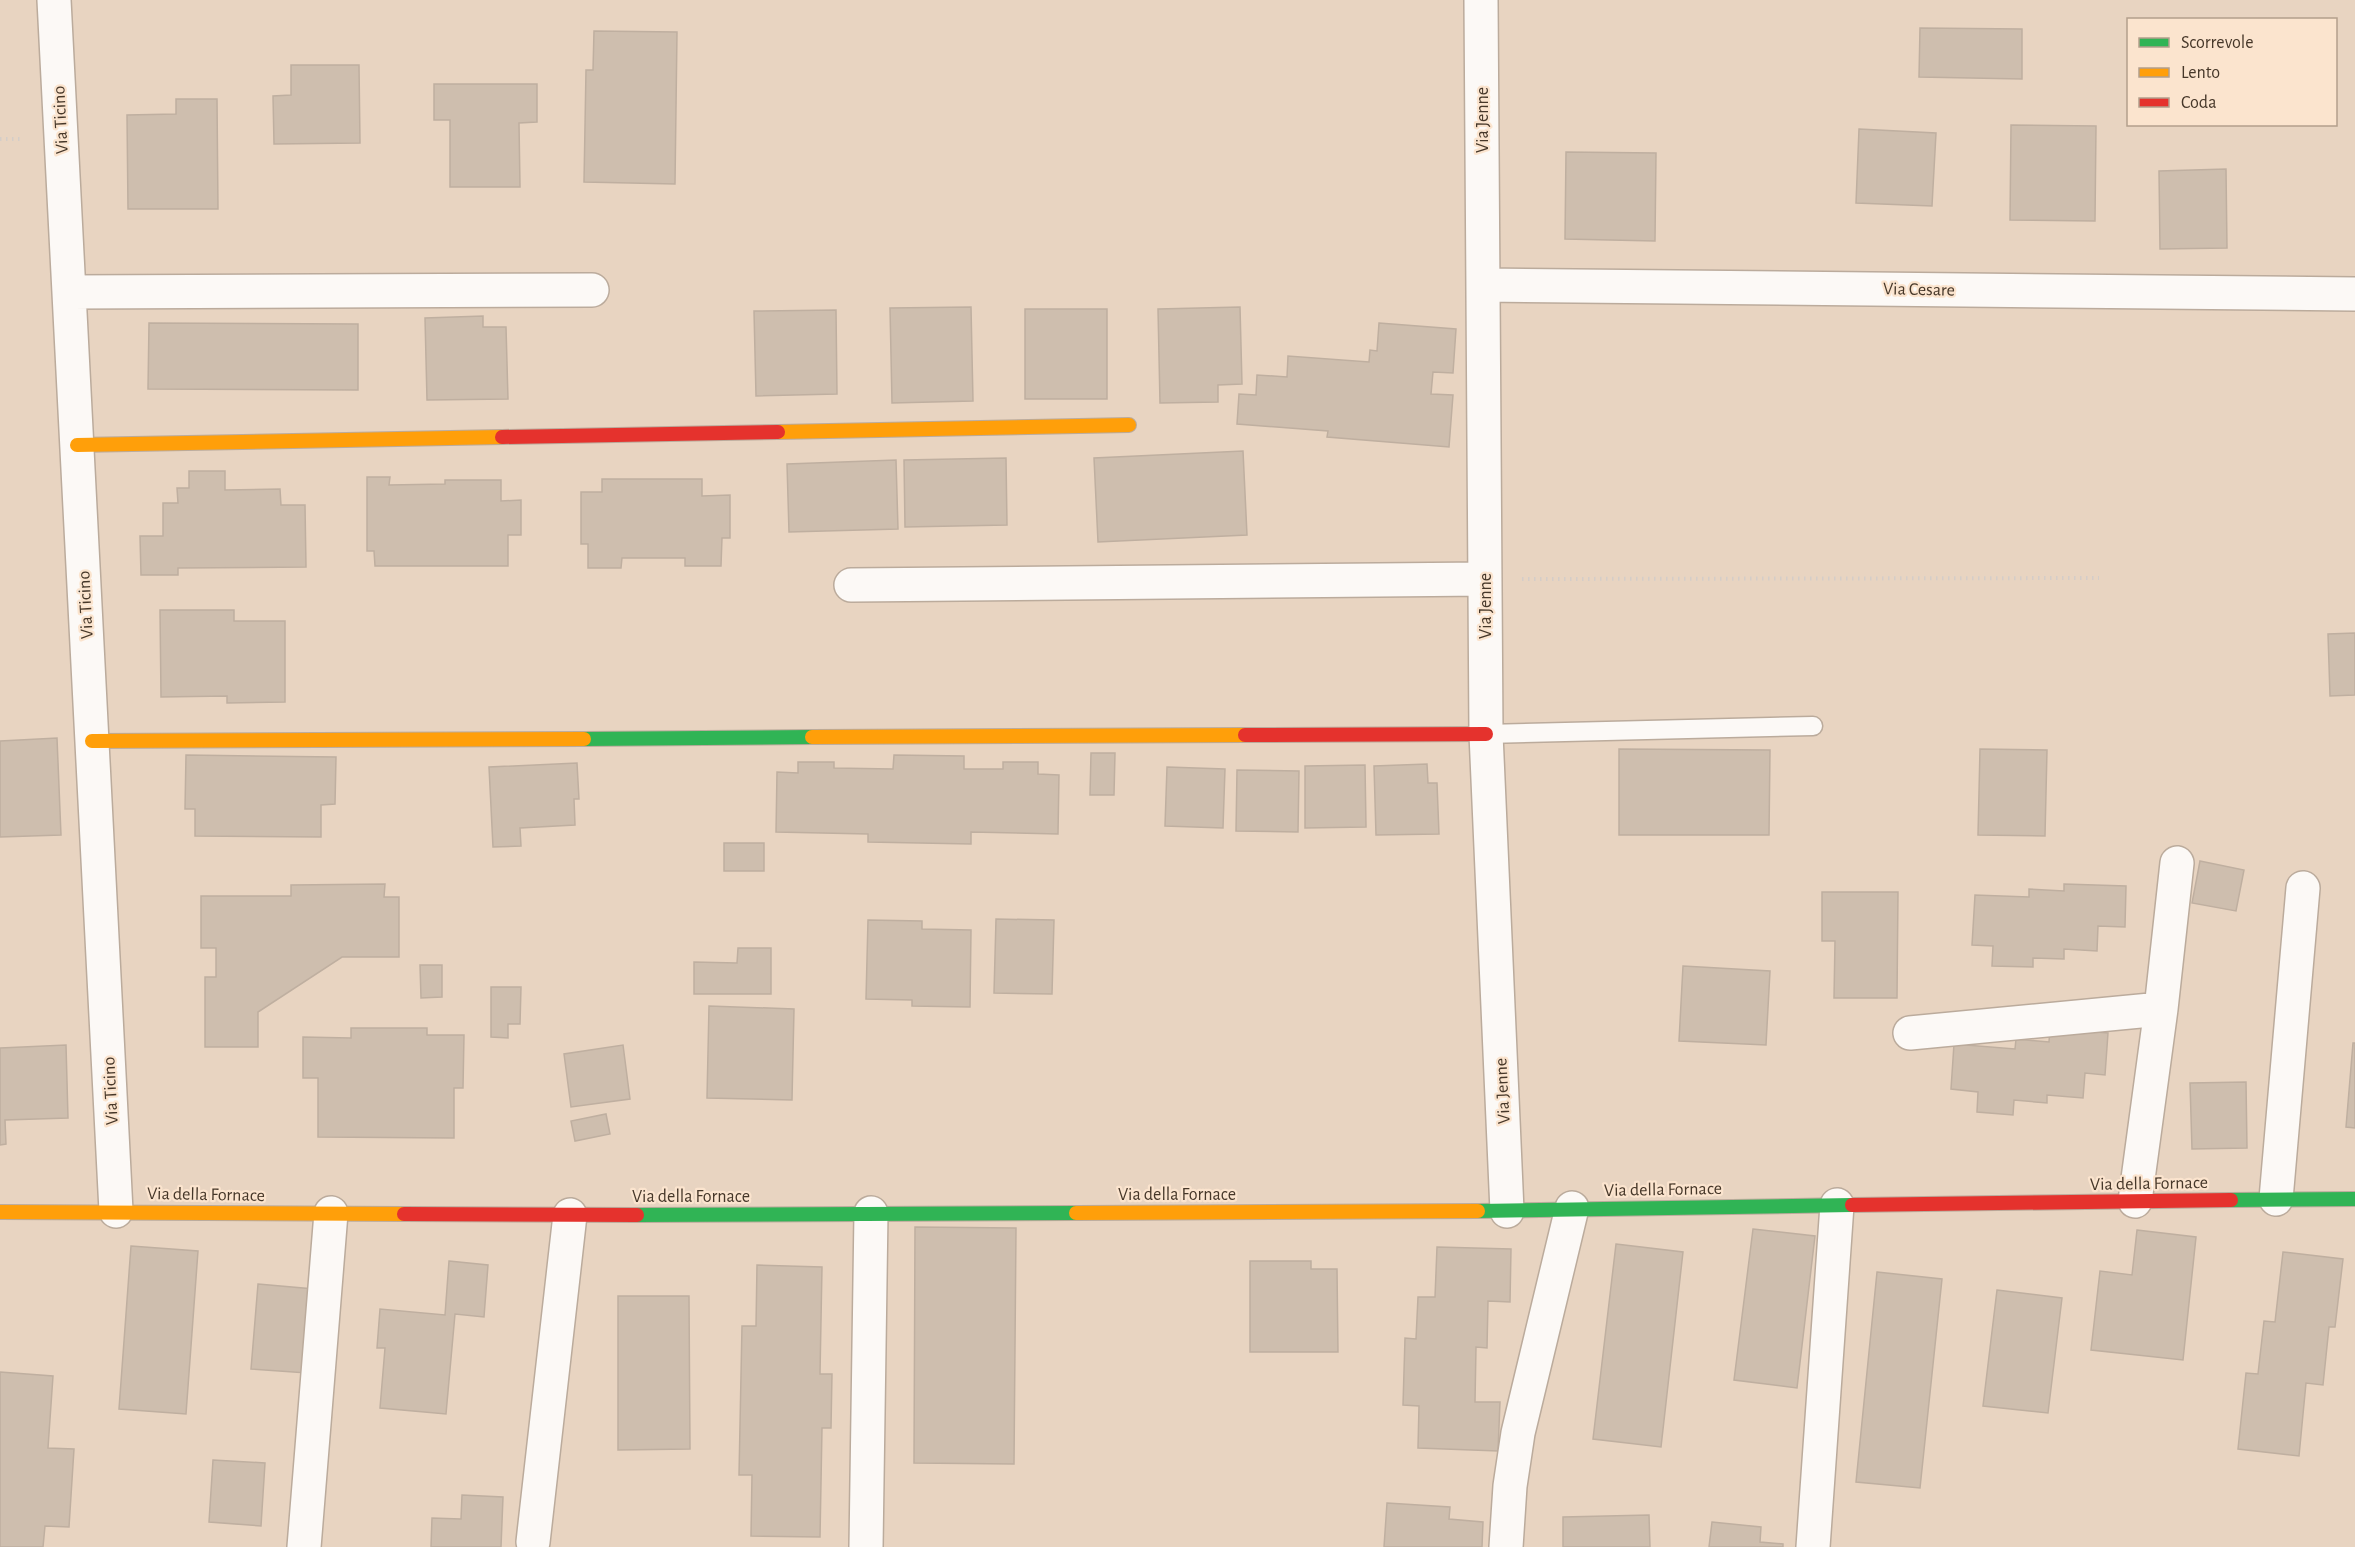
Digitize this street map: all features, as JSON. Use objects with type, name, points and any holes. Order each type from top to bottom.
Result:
[{"type":"street","name":"Via Ticino","points":[[54,0],[116,1210]]},
{"type":"street","name":"Via Jenne","points":[[1481,0],[1486,734],[1507,1211]]},
{"type":"street","name":"Via Cesare","points":[[1483,285],[2355,294]]},
{"type":"street","points":[[69,292],[592,290]]},
{"type":"street","points":[[77,445],[1129,425]]},
{"type":"street","points":[[851,585],[1485,579]]},
{"type":"street","points":[[92,741],[1486,734]]},
{"type":"street","points":[[2135,1201],[2161,1009],[2177,863]]},
{"type":"street","points":[[2276,1199],[2303,888]]},
{"type":"street","points":[[1910,1033],[2161,1009]]},
{"type":"street","name":"Via della Fornace","points":[[0,1212],[116,1210],[570,1215],[1507,1211],[1572,1208],[2355,1199]]},
{"type":"street","points":[[1813,1547],[1837,1205]]},
{"type":"street","points":[[1506,1547],[1516,1441],[1572,1208]]},
{"type":"street","points":[[304,1547],[331,1213]]},
{"type":"street","points":[[866,1547],[871,1213]]},
{"type":"street","points":[[533,1542],[570,1215]]},
{"type":"lane","points":[[1486,734],[1813,726]]},
{"type":"path","points":[[1485,579],[2099,579]]},
{"type":"building","points":[[1920,28],[2022,29],[2022,79],[1919,77]]},
{"type":"building","points":[[594,31],[677,32],[675,184],[584,182],[586,70],[593,70]]},
{"type":"building","points":[[291,65],[359,65],[360,143],[274,144],[273,96],[291,95]]},
{"type":"building","points":[[434,84],[537,84],[537,122],[519,123],[520,187],[450,187],[450,120],[434,120]]},
{"type":"building","points":[[176,99],[217,99],[218,209],[128,209],[127,115],[176,114]]},
{"type":"building","points":[[2011,125],[2096,126],[2095,221],[2010,220]]},
{"type":"building","points":[[1859,129],[1936,133],[1932,206],[1856,203]]},
{"type":"building","points":[[1566,152],[1656,153],[1655,241],[1565,239]]},
{"type":"building","points":[[2226,169],[2227,248],[2160,249],[2159,171]]},
{"type":"building","points":[[971,307],[973,401],[892,403],[890,308]]},
{"type":"building","points":[[1240,307],[1242,384],[1218,385],[1218,402],[1160,403],[1158,309]]},
{"type":"building","points":[[1025,309],[1107,309],[1107,399],[1025,399]]},
{"type":"building","points":[[836,310],[837,394],[756,396],[754,311]]},
{"type":"building","points":[[483,316],[483,327],[506,327],[508,399],[427,400],[425,318]]},
{"type":"building","points":[[149,323],[358,324],[358,390],[148,389]]},
{"type":"building","points":[[1379,323],[1456,329],[1453,373],[1433,372],[1431,394],[1453,395],[1449,447],[1327,437],[1328,431],[1237,424],[1239,394],[1256,395],[1257,375],[1287,377],[1288,356],[1369,362],[1370,350],[1377,351]]},
{"type":"building","points":[[1243,451],[1247,535],[1098,542],[1094,458]]},
{"type":"building","points":[[1006,458],[1007,525],[905,527],[904,460]]},
{"type":"building","points":[[896,460],[898,529],[789,532],[787,464]]},
{"type":"building","points":[[189,471],[225,471],[225,490],[280,489],[281,505],[305,505],[306,567],[178,568],[178,575],[141,575],[140,536],[163,536],[163,503],[178,503],[177,488],[189,488]]},
{"type":"building","points":[[367,477],[390,477],[389,485],[445,484],[445,480],[501,480],[501,501],[521,500],[521,535],[508,535],[508,566],[375,566],[374,551],[367,551]]},
{"type":"building","points":[[602,479],[702,479],[702,496],[730,495],[730,538],[722,538],[721,566],[685,566],[685,558],[622,558],[621,568],[588,568],[588,544],[581,544],[581,492],[602,492]]},
{"type":"building","points":[[160,610],[234,610],[234,621],[285,621],[285,702],[227,703],[227,696],[161,697]]},
{"type":"building","points":[[2355,633],[2355,695],[2330,696],[2328,634]]},
{"type":"building","points":[[57,738],[61,835],[0,837],[0,741]]},
{"type":"building","points":[[1619,749],[1770,750],[1769,835],[1619,835]]},
{"type":"building","points":[[1980,749],[2047,750],[2045,836],[1978,835]]},
{"type":"building","points":[[1091,753],[1115,753],[1114,795],[1090,795]]},
{"type":"building","points":[[186,755],[336,757],[335,804],[321,805],[321,837],[195,836],[195,809],[185,809]]},
{"type":"building","points":[[894,755],[964,756],[964,769],[1003,769],[1003,762],[1038,762],[1038,774],[1059,775],[1058,834],[971,832],[971,844],[868,842],[868,834],[776,832],[777,772],[798,773],[798,762],[834,762],[834,768],[893,769]]},
{"type":"building","points":[[577,763],[579,799],[574,799],[575,825],[520,828],[521,846],[493,847],[489,767]]},
{"type":"building","points":[[1427,764],[1428,783],[1437,783],[1439,834],[1376,835],[1374,766]]},
{"type":"building","points":[[1365,765],[1366,827],[1305,828],[1305,766]]},
{"type":"building","points":[[1167,767],[1225,769],[1223,828],[1165,826]]},
{"type":"building","points":[[1237,770],[1299,771],[1298,832],[1236,831]]},
{"type":"building","points":[[724,843],[764,843],[764,871],[724,871]]},
{"type":"building","points":[[2200,861],[2244,870],[2236,911],[2192,903]]},
{"type":"building","points":[[385,884],[384,897],[399,897],[399,957],[342,957],[258,1012],[258,1047],[205,1047],[205,977],[216,977],[216,948],[201,948],[201,896],[291,896],[291,885]]},
{"type":"building","points":[[2064,884],[2126,886],[2125,927],[2098,926],[2097,951],[2064,949],[2064,959],[2033,958],[2033,967],[1992,966],[1993,946],[1972,945],[1975,895],[2029,897],[2029,889],[2064,891]]},
{"type":"building","points":[[1822,892],[1898,892],[1897,998],[1834,998],[1835,941],[1822,941]]},
{"type":"building","points":[[996,919],[1054,920],[1052,994],[994,993]]},
{"type":"building","points":[[868,920],[922,921],[922,929],[971,930],[970,1007],[912,1006],[912,1000],[866,999]]},
{"type":"building","points":[[738,948],[771,948],[771,994],[694,994],[694,962],[737,963]]},
{"type":"building","points":[[420,965],[442,965],[442,997],[421,998]]},
{"type":"building","points":[[1683,966],[1770,971],[1766,1045],[1679,1041]]},
{"type":"building","points":[[491,987],[521,987],[520,1024],[508,1024],[508,1038],[491,1037]]},
{"type":"building","points":[[709,1006],[794,1009],[792,1100],[707,1098]]},
{"type":"building","points":[[351,1028],[427,1028],[427,1035],[464,1035],[463,1088],[454,1088],[454,1138],[318,1137],[318,1078],[303,1078],[303,1037],[351,1038]]},
{"type":"building","points":[[2050,1028],[2108,1033],[2105,1075],[2085,1073],[2083,1098],[2047,1095],[2047,1103],[2014,1100],[2013,1115],[1977,1112],[1978,1092],[1951,1089],[1954,1044],[2015,1049],[2016,1039],[2049,1042]]},
{"type":"building","points":[[2353,1043],[2355,1043],[2355,1128],[2346,1127]]},
{"type":"building","points":[[66,1045],[68,1118],[5,1120],[6,1144],[0,1145],[0,1048]]},
{"type":"building","points":[[623,1045],[630,1099],[571,1107],[564,1054]]},
{"type":"building","points":[[2246,1082],[2247,1148],[2192,1149],[2190,1083]]},
{"type":"building","points":[[606,1114],[610,1134],[575,1141],[571,1121]]},
{"type":"building","points":[[915,1227],[1016,1228],[1014,1464],[914,1463]]},
{"type":"building","points":[[1753,1229],[1815,1236],[1797,1388],[1734,1380]]},
{"type":"building","points":[[2137,1230],[2196,1237],[2183,1360],[2091,1350],[2100,1271],[2132,1275]]},
{"type":"building","points":[[1616,1244],[1683,1252],[1661,1447],[1593,1439]]},
{"type":"building","points":[[131,1246],[198,1251],[186,1414],[119,1409]]},
{"type":"building","points":[[1437,1247],[1511,1249],[1510,1302],[1488,1301],[1487,1348],[1476,1347],[1475,1402],[1500,1402],[1498,1451],[1418,1448],[1419,1406],[1403,1405],[1405,1338],[1416,1339],[1418,1297],[1435,1297]]},
{"type":"building","points":[[2283,1252],[2343,1259],[2335,1327],[2329,1327],[2323,1385],[2306,1383],[2299,1456],[2238,1449],[2246,1373],[2258,1374],[2264,1321],[2275,1322]]},
{"type":"building","points":[[449,1261],[488,1265],[484,1317],[455,1314],[446,1414],[380,1408],[385,1348],[377,1348],[380,1309],[445,1315]]},
{"type":"building","points":[[1250,1261],[1311,1261],[1311,1269],[1337,1269],[1338,1352],[1250,1352]]},
{"type":"building","points":[[757,1265],[822,1267],[820,1374],[832,1374],[831,1428],[822,1428],[820,1537],[751,1536],[752,1475],[739,1475],[742,1326],[756,1326]]},
{"type":"building","points":[[1877,1272],[1942,1279],[1920,1488],[1856,1482]]},
{"type":"building","points":[[258,1284],[314,1289],[307,1373],[251,1369]]},
{"type":"building","points":[[1997,1290],[2062,1298],[2048,1413],[1983,1406]]},
{"type":"building","points":[[618,1296],[689,1296],[690,1449],[618,1450]]},
{"type":"building","points":[[0,1372],[53,1376],[48,1448],[74,1449],[69,1527],[45,1526],[43,1547],[0,1547]]},
{"type":"building","points":[[213,1460],[265,1463],[261,1526],[209,1522]]},
{"type":"building","points":[[462,1495],[503,1497],[501,1547],[431,1547],[432,1518],[461,1519]]},
{"type":"building","points":[[1387,1503],[1450,1507],[1449,1519],[1483,1522],[1482,1547],[1384,1547]]},
{"type":"building","points":[[1649,1515],[1650,1547],[1563,1547],[1563,1517]]},
{"type":"building","points":[[1712,1522],[1761,1527],[1760,1542],[1783,1544],[1783,1547],[1709,1547]]},
{"type":"traffic: fast","points":[[584,739],[812,737]]},
{"type":"traffic: fast","points":[[2231,1200],[2355,1199]]},
{"type":"traffic: fast","points":[[1478,1211],[1852,1205]]},
{"type":"traffic: fast","points":[[637,1215],[1076,1213]]},
{"type":"traffic: slow","points":[[778,432],[1129,425]]},
{"type":"traffic: slow","points":[[77,445],[502,437]]},
{"type":"traffic: slow","points":[[812,737],[1245,735]]},
{"type":"traffic: slow","points":[[92,741],[584,739]]},
{"type":"traffic: slow","points":[[1076,1213],[1478,1211]]},
{"type":"traffic: slow","points":[[0,1212],[404,1214]]},
{"type":"traffic: jam","points":[[502,437],[778,432]]},
{"type":"traffic: jam","points":[[1245,735],[1486,734]]},
{"type":"traffic: jam","points":[[1852,1205],[2231,1200]]},
{"type":"traffic: jam","points":[[404,1214],[637,1215]]}]
